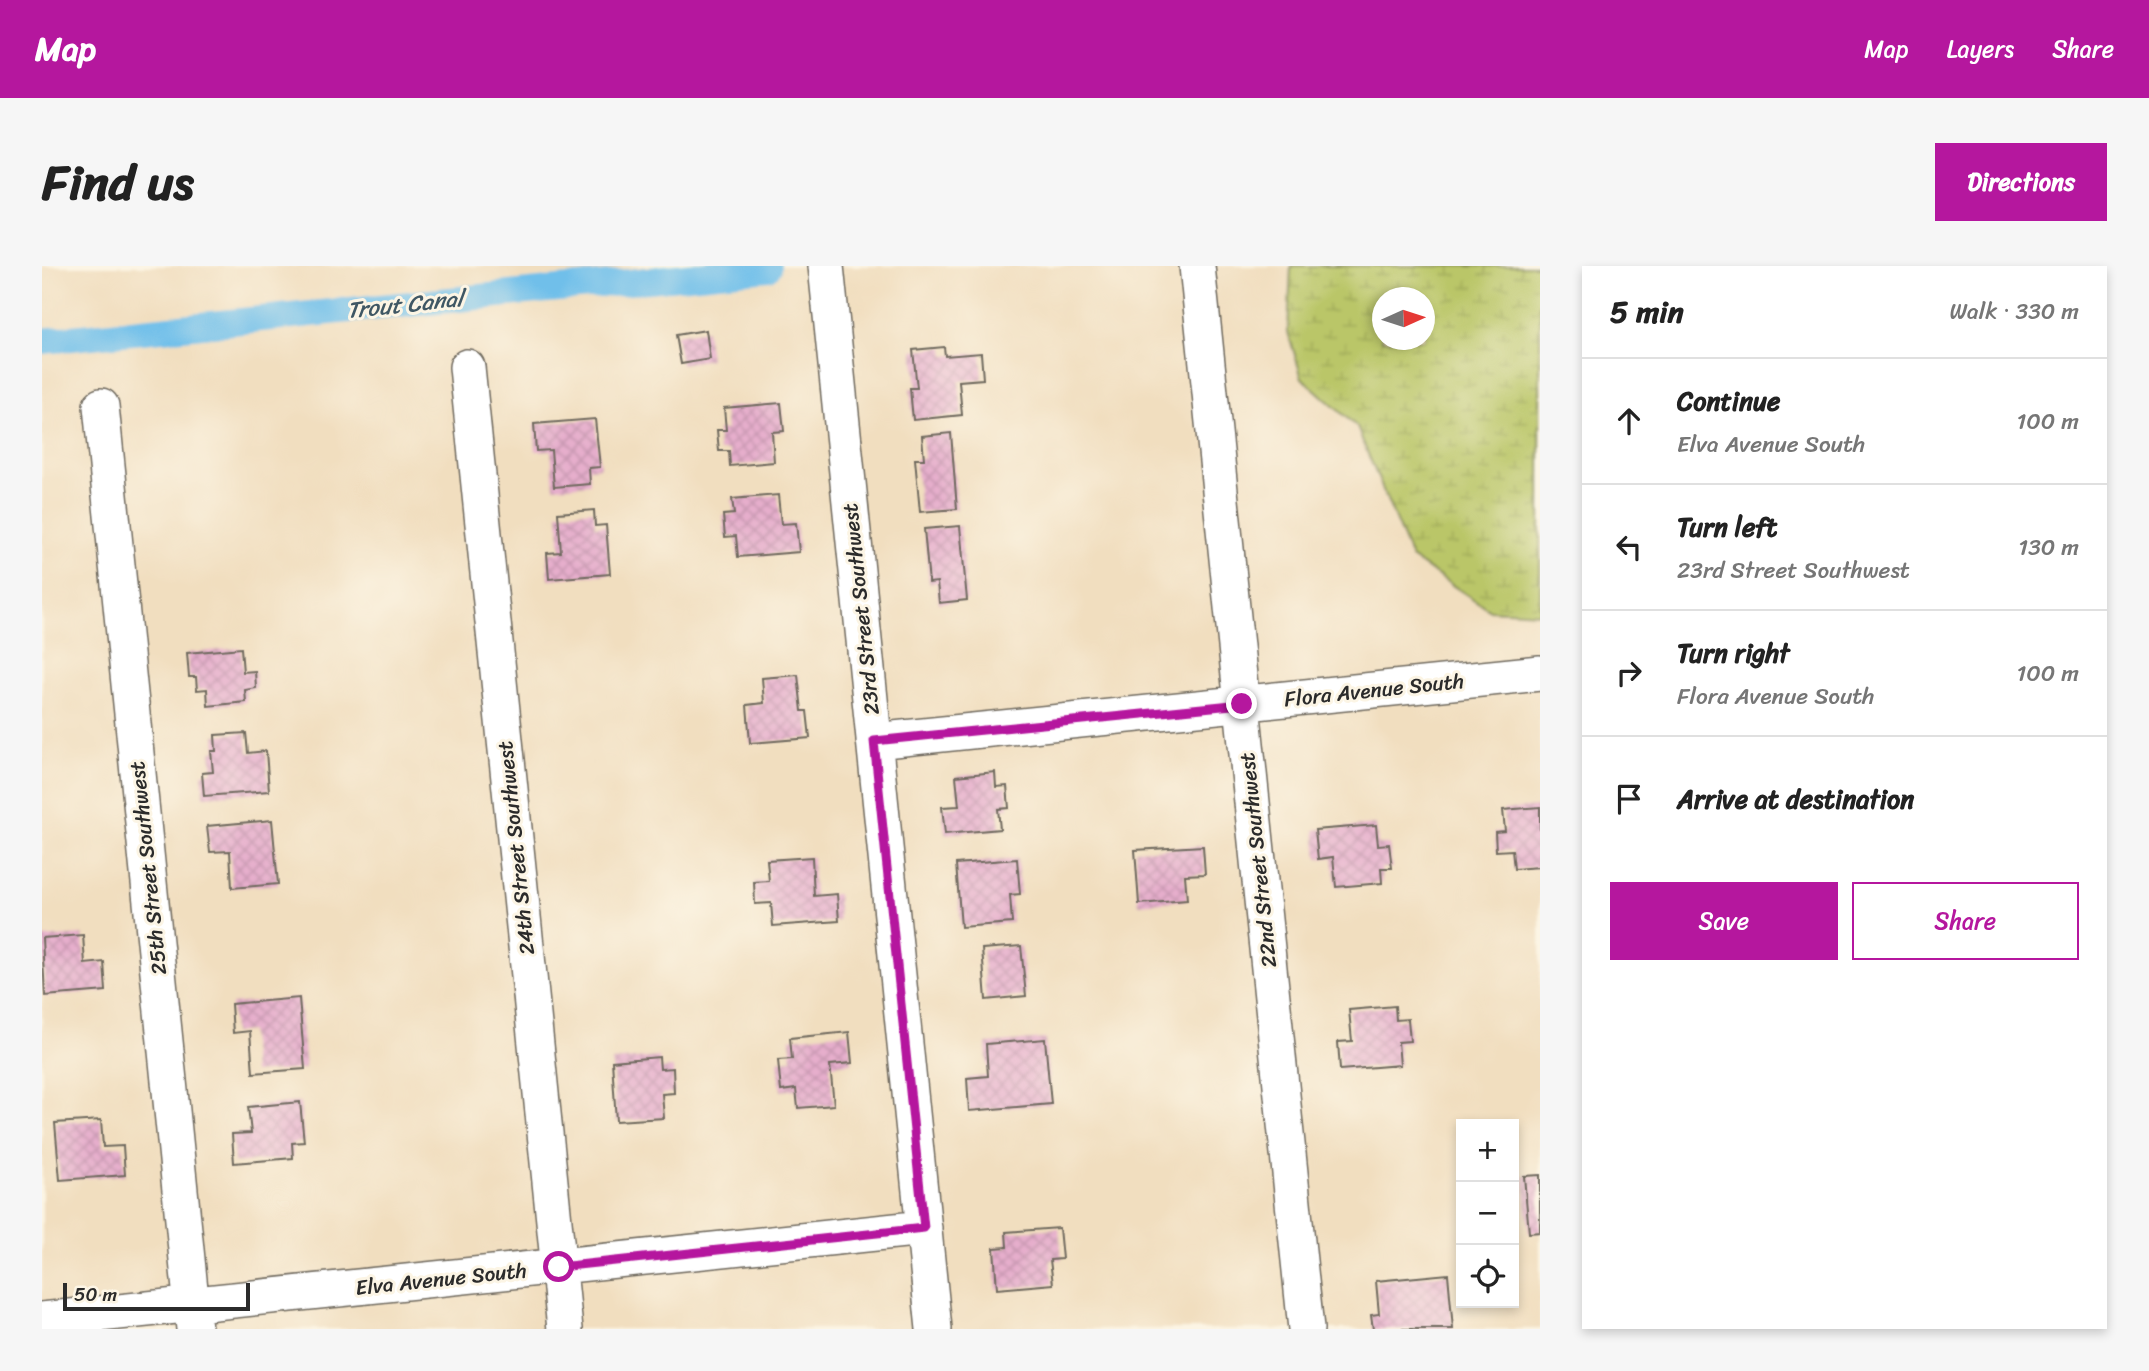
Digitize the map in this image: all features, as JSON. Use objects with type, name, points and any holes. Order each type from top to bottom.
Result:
[{"type":"street","name":"23rd Street Southwest","points":[[826,266],[934,1329]]},
{"type":"street","name":"22nd Street Southwest","points":[[1197,266],[1306,1329]]},
{"type":"street","name":"24th Street Southwest","points":[[467,367],[565,1329]]},
{"type":"street","name":"25th Street Southwest","points":[[101,407],[193,1316]]},
{"type":"street","name":"Flora Avenue South","points":[[874,741],[1540,673]]},
{"type":"street","name":"Elva Avenue South","points":[[42,1320],[193,1316],[559,1267],[924,1228]]},
{"type":"green space","points":[[1291,266],[1540,266],[1540,613],[1490,610],[1411,558],[1357,427],[1302,378],[1288,332]]},
{"type":"building","points":[[706,330],[710,359],[681,364],[676,335]]},
{"type":"building","points":[[944,347],[945,356],[981,353],[983,379],[959,381],[962,415],[913,420],[910,388],[917,388],[913,350]]},
{"type":"building","points":[[781,403],[784,431],[772,432],[774,462],[730,466],[729,451],[719,451],[717,430],[726,430],[724,408]]},
{"type":"building","points":[[595,419],[600,467],[589,468],[590,484],[554,487],[551,450],[536,451],[534,424]]},
{"type":"building","points":[[951,433],[957,509],[920,512],[915,459],[924,459],[922,436]]},
{"type":"building","points":[[778,495],[781,524],[796,523],[799,552],[738,557],[736,536],[725,537],[723,515],[734,514],[732,499]]},
{"type":"building","points":[[594,510],[595,526],[606,525],[610,574],[549,579],[547,553],[561,552],[558,513]]},
{"type":"building","points":[[960,526],[967,600],[939,603],[937,582],[929,583],[924,529]]},
{"type":"building","points":[[241,648],[243,672],[255,671],[256,688],[245,690],[246,702],[208,706],[207,689],[197,690],[196,677],[189,677],[187,653]]},
{"type":"building","points":[[798,675],[802,711],[807,711],[810,738],[750,743],[747,705],[764,703],[762,678]]},
{"type":"building","points":[[246,733],[248,753],[266,751],[269,791],[204,796],[202,773],[213,772],[211,751],[216,751],[215,735]]},
{"type":"building","points":[[995,772],[996,787],[1007,786],[1009,808],[998,809],[1000,829],[945,834],[942,807],[959,806],[956,776]]},
{"type":"building","points":[[1540,807],[1540,867],[1514,869],[1512,850],[1496,851],[1495,832],[1505,831],[1503,810]]},
{"type":"building","points":[[272,820],[278,884],[232,888],[230,851],[210,852],[207,826]]},
{"type":"building","points":[[1376,825],[1378,845],[1389,844],[1392,868],[1381,868],[1382,883],[1336,887],[1333,857],[1318,859],[1315,830]]},
{"type":"building","points":[[1203,846],[1205,874],[1185,875],[1187,900],[1139,904],[1135,850]]},
{"type":"building","points":[[812,857],[814,896],[837,894],[839,921],[773,926],[771,903],[755,904],[754,882],[769,881],[767,860]]},
{"type":"building","points":[[1017,859],[1020,894],[1010,895],[1012,923],[961,927],[956,864]]},
{"type":"building","points":[[83,935],[85,964],[104,962],[106,991],[45,996],[42,938]]},
{"type":"building","points":[[1021,946],[1026,996],[986,1000],[982,949]]},
{"type":"building","points":[[299,998],[305,1069],[253,1073],[250,1031],[233,1033],[231,1004]]},
{"type":"building","points":[[1395,1006],[1396,1020],[1408,1019],[1410,1041],[1398,1042],[1400,1065],[1340,1070],[1338,1042],[1352,1041],[1349,1010]]},
{"type":"building","points":[[849,1032],[852,1063],[830,1065],[834,1105],[798,1108],[796,1089],[781,1091],[778,1060],[792,1059],[790,1038]]},
{"type":"building","points":[[1045,1039],[1051,1104],[969,1111],[967,1078],[988,1076],[986,1044]]},
{"type":"building","points":[[659,1057],[660,1069],[673,1068],[674,1093],[662,1094],[664,1118],[616,1121],[612,1061]]},
{"type":"building","points":[[300,1102],[304,1142],[292,1143],[293,1158],[234,1163],[232,1134],[251,1133],[248,1107]]},
{"type":"building","points":[[101,1120],[103,1147],[123,1146],[125,1175],[60,1180],[55,1123]]},
{"type":"building","points":[[1540,1175],[1540,1232],[1529,1233],[1524,1176]]},
{"type":"building","points":[[1059,1228],[1062,1259],[1050,1260],[1053,1284],[997,1289],[994,1248],[1007,1247],[1006,1232]]},
{"type":"building","points":[[1448,1274],[1453,1329],[1373,1329],[1371,1315],[1379,1314],[1376,1281]]},
{"type":"waterway","name":"Trout Canal","points":[[42,341],[768,268]]},
{"type":"route","points":[[559,1267],[924,1228],[874,741],[1242,704]]}]
